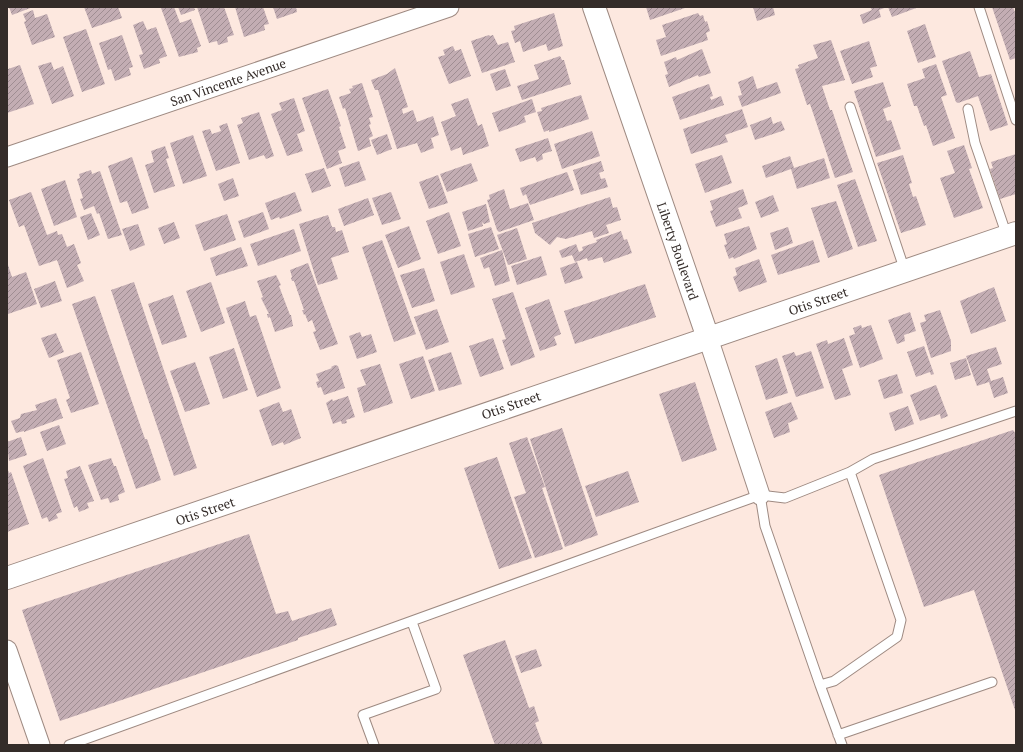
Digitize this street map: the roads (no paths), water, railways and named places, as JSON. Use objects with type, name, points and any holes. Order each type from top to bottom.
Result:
[{"type":"main road","name":"Liberty Boulevard","points":[[594,7],[708,338]]},
{"type":"main road","name":"Otis Street","points":[[7,578],[1011,235]]},
{"type":"street","name":"San Vincente Avenue","points":[[7,157],[449,7]]},
{"type":"street","name":"Liberty Boulevard","points":[[708,338],[760,495]]},
{"type":"street","points":[[7,650],[40,745]]},
{"type":"lane","points":[[979,7],[1016,120]]},
{"type":"lane","points":[[850,107],[905,271]]},
{"type":"lane","points":[[968,109],[975,143],[1011,235]]},
{"type":"lane","points":[[69,745],[760,495],[785,498],[850,472],[873,459],[1016,411]]},
{"type":"lane","points":[[820,686],[834,681],[897,637],[901,620],[850,472]]},
{"type":"lane","points":[[760,495],[765,526],[842,745]]},
{"type":"lane","points":[[374,745],[363,715],[436,689],[412,622]]},
{"type":"lane","points":[[838,735],[992,682]]}]
